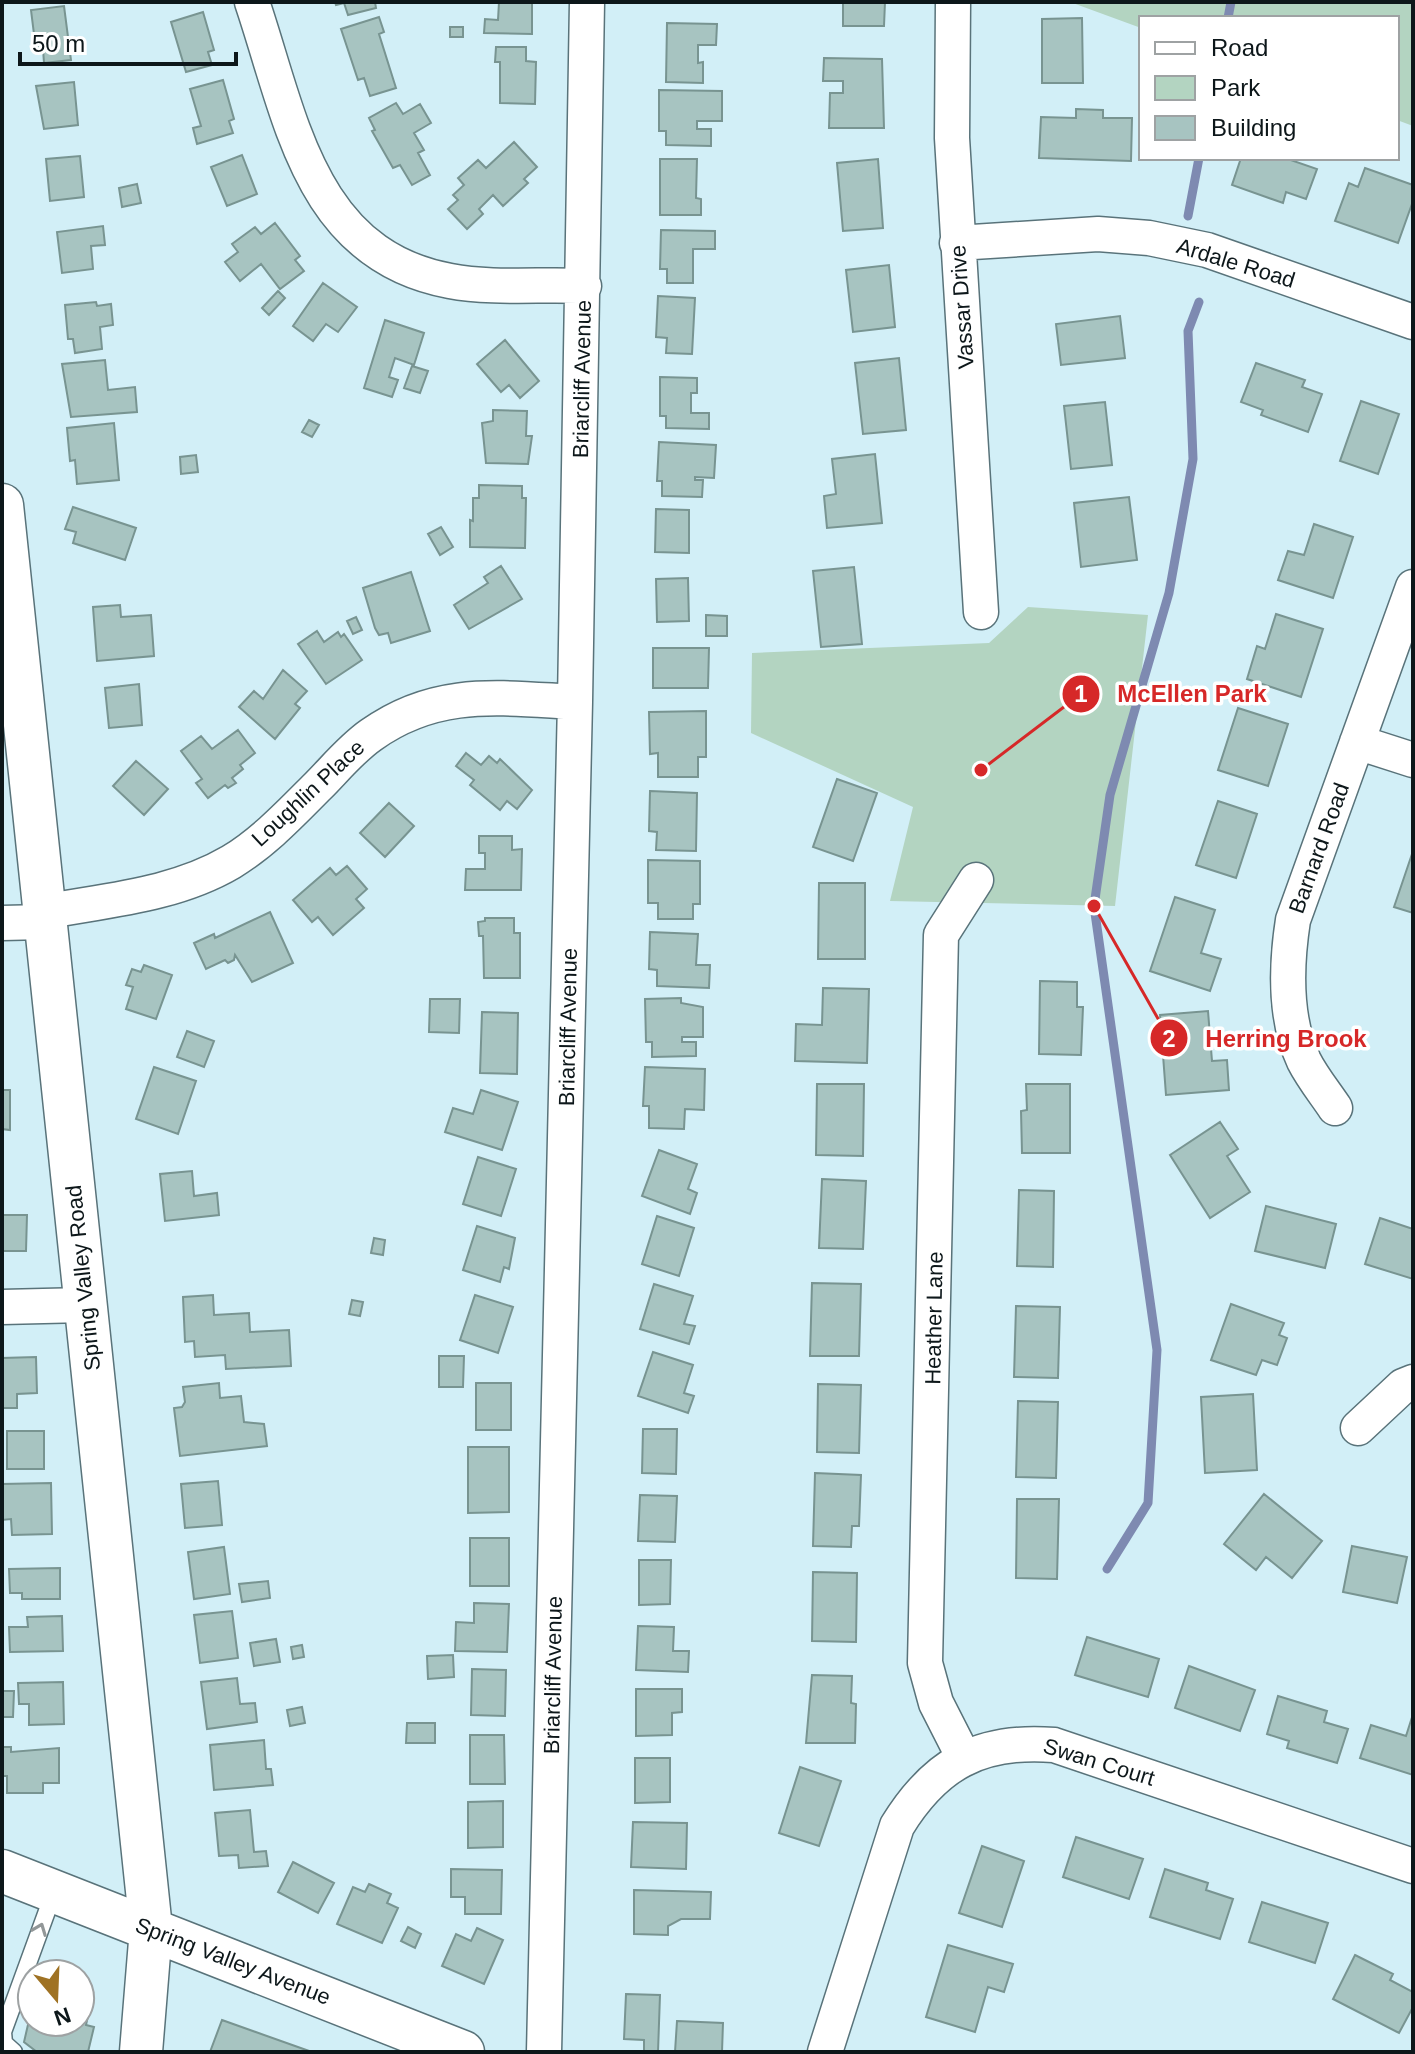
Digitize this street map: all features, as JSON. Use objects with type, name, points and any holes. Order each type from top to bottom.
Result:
[{"type":"street","points":[[252,2],[313,180],[329,208],[356,237],[385,258],[418,273],[453,282],[584,286]]},
{"type":"street","name":"Briarcliff Avenue","points":[[544,2052],[584,286],[587,2]]},
{"type":"street","name":"Vassar Drive","points":[[953,2],[952,138],[981,612]]},
{"type":"street","name":"Ardale Road","points":[[957,243],[1098,234],[1149,238],[1207,250],[1413,322]]},
{"type":"street","name":"Spring Valley Road","points":[[2,505],[7,603],[45,917],[151,1929],[141,2052]]},
{"type":"street","name":"Barnard Road","points":[[1335,1108],[1304,1060],[1291,1011],[1287,959],[1293,920],[1413,587]]},
{"type":"street","name":"Loughlin Place","points":[[2,923],[45,917],[187,885],[233,861],[272,832],[361,743],[404,715],[442,702],[478,697],[575,702]]},
{"type":"street","points":[[1357,742],[1413,760]]},
{"type":"street","name":"Heather Lane","points":[[964,1758],[936,1703],[925,1663],[941,935],[976,880]]},
{"type":"street","points":[[2,1307],[85,1305]]},
{"type":"street","points":[[1358,1428],[1403,1386],[1413,1382]]},
{"type":"street","name":"Swan Court","points":[[825,2052],[897,1826],[914,1798],[937,1775],[964,1758],[992,1747],[1024,1742],[1054,1745],[1413,1866]]},
{"type":"street","name":"Spring Valley Avenue","points":[[2,1871],[463,2052]]},
{"type":"lane","points":[[14,2052],[4,2043],[3,2032],[54,1892]]},
{"type":"green space","points":[[1070,2],[1413,2],[1413,126],[1399,121],[1399,16],[1139,16],[1139,27]]},
{"type":"green space","points":[[1028,607],[1148,615],[1115,906],[890,901],[913,807],[751,733],[752,653],[989,643]]},
{"type":"building","points":[[335,2],[375,2],[376,8],[348,15],[344,3],[336,5]]},
{"type":"building","points":[[499,2],[532,2],[532,34],[484,33],[485,19],[498,20]]},
{"type":"building","points":[[843,2],[885,2],[884,26],[843,26]]},
{"type":"building","points":[[64,6],[71,60],[44,63],[43,49],[36,50],[31,10]]},
{"type":"building","points":[[203,12],[214,50],[208,52],[212,65],[186,72],[171,22]]},
{"type":"building","points":[[379,17],[384,32],[379,34],[396,88],[370,96],[364,78],[358,80],[341,29]]},
{"type":"building","points":[[1082,18],[1083,83],[1042,83],[1042,19]]},
{"type":"building","points":[[667,23],[717,24],[716,45],[698,45],[698,63],[703,62],[703,83],[666,82]]},
{"type":"building","points":[[450,27],[463,27],[463,37],[450,37]]},
{"type":"building","points":[[496,47],[526,47],[526,61],[536,62],[535,104],[500,103],[500,62],[495,62]]},
{"type":"building","points":[[824,58],[882,59],[884,128],[829,128],[830,93],[843,93],[843,81],[823,81]]},
{"type":"building","points":[[223,80],[234,119],[229,121],[233,133],[197,144],[193,128],[201,126],[190,89]]},
{"type":"building","points":[[74,82],[78,125],[44,129],[36,86]]},
{"type":"building","points":[[659,90],[722,91],[722,121],[697,121],[697,129],[711,129],[711,146],[666,145],[666,131],[659,131]]},
{"type":"building","points":[[396,103],[403,114],[420,104],[431,123],[414,133],[424,150],[418,153],[430,175],[412,185],[400,165],[393,168],[372,131],[375,130],[369,118]]},
{"type":"building","points":[[1076,109],[1103,110],[1103,118],[1132,118],[1131,161],[1039,158],[1041,117],[1076,118]]},
{"type":"building","points":[[514,142],[537,167],[524,179],[528,183],[503,206],[493,195],[479,209],[483,214],[467,229],[448,209],[458,200],[453,195],[464,185],[458,178],[478,160],[486,168]]},
{"type":"building","points":[[242,155],[257,194],[227,206],[211,167]]},
{"type":"building","points":[[80,156],[84,197],[50,201],[46,159]]},
{"type":"building","points":[[660,159],[697,159],[696,198],[701,199],[701,215],[660,215]]},
{"type":"building","points":[[878,159],[883,228],[843,231],[837,163]]},
{"type":"building","points":[[1240,160],[1291,160],[1317,169],[1306,199],[1286,192],[1283,203],[1232,185]]},
{"type":"building","points":[[1365,168],[1413,185],[1413,201],[1398,243],[1335,221],[1349,183],[1358,187]]},
{"type":"building","points":[[137,184],[141,203],[122,207],[119,188]]},
{"type":"building","points":[[275,223],[300,256],[295,260],[304,271],[280,289],[261,264],[240,281],[225,262],[238,252],[232,244],[255,227],[261,234]]},
{"type":"building","points":[[103,226],[105,245],[91,246],[93,269],[62,273],[57,232]]},
{"type":"building","points":[[661,230],[715,231],[715,249],[693,249],[693,283],[667,283],[667,269],[660,269]]},
{"type":"building","points":[[889,265],[895,327],[853,332],[846,270]]},
{"type":"building","points":[[323,283],[357,307],[338,332],[326,324],[313,341],[293,326]]},
{"type":"building","points":[[278,291],[285,298],[269,315],[262,308]]},
{"type":"building","points":[[658,296],[695,298],[692,354],[666,353],[667,338],[656,337]]},
{"type":"building","points":[[96,302],[97,306],[111,304],[113,325],[100,327],[102,349],[75,353],[73,339],[68,339],[65,305]]},
{"type":"building","points":[[1120,316],[1125,358],[1061,365],[1056,324]]},
{"type":"building","points":[[385,320],[424,333],[414,365],[395,358],[389,377],[398,380],[392,397],[364,388]]},
{"type":"building","points":[[505,340],[539,381],[520,398],[509,385],[501,392],[477,364]]},
{"type":"building","points":[[899,358],[906,430],[863,434],[855,363]]},
{"type":"building","points":[[105,360],[108,390],[135,387],[137,412],[71,417],[62,364]]},
{"type":"building","points":[[1256,363],[1305,380],[1302,387],[1322,394],[1308,432],[1261,415],[1263,410],[1241,402]]},
{"type":"building","points":[[412,366],[428,371],[420,393],[404,388]]},
{"type":"building","points":[[660,377],[697,378],[697,393],[691,393],[691,413],[709,413],[709,429],[666,428],[666,416],[660,416]]},
{"type":"building","points":[[1361,401],[1399,414],[1378,474],[1340,461]]},
{"type":"building","points":[[1105,402],[1112,465],[1071,469],[1064,406]]},
{"type":"building","points":[[493,410],[527,411],[526,436],[532,436],[528,464],[486,463],[482,423],[493,421]]},
{"type":"building","points":[[309,420],[319,425],[312,437],[302,432]]},
{"type":"building","points":[[114,423],[119,480],[77,484],[75,460],[70,461],[67,428]]},
{"type":"building","points":[[659,442],[716,445],[714,478],[695,477],[695,480],[703,480],[702,497],[662,496],[662,481],[657,481]]},
{"type":"building","points":[[875,454],[882,523],[827,528],[824,496],[836,494],[832,459]]},
{"type":"building","points":[[196,455],[198,472],[181,474],[180,457]]},
{"type":"building","points":[[479,485],[522,486],[522,498],[526,498],[525,548],[470,547],[473,498],[479,498]]},
{"type":"building","points":[[1129,497],[1137,560],[1081,567],[1074,503]]},
{"type":"building","points":[[73,507],[136,528],[125,560],[73,543],[76,532],[65,529]]},
{"type":"building","points":[[656,509],[689,510],[689,553],[655,552]]},
{"type":"building","points":[[1314,524],[1353,537],[1333,598],[1278,580],[1288,551],[1304,555]]},
{"type":"building","points":[[441,527],[453,547],[440,555],[428,534]]},
{"type":"building","points":[[501,566],[522,599],[469,629],[454,605],[488,583],[484,577]]},
{"type":"building","points":[[854,567],[862,644],[821,647],[813,571]]},
{"type":"building","points":[[411,572],[430,631],[391,643],[388,633],[379,635],[375,628],[363,588]]},
{"type":"building","points":[[688,578],[689,621],[657,622],[656,579]]},
{"type":"building","points":[[120,605],[121,617],[151,615],[154,656],[97,661],[93,607]]},
{"type":"building","points":[[1276,614],[1323,629],[1301,697],[1247,679],[1257,646],[1265,649]]},
{"type":"building","points":[[706,615],[727,616],[727,636],[706,636]]},
{"type":"building","points":[[356,617],[362,630],[353,634],[347,621]]},
{"type":"building","points":[[317,631],[324,642],[338,632],[341,637],[344,634],[362,660],[326,684],[298,644]]},
{"type":"building","points":[[653,648],[709,648],[708,688],[653,688]]},
{"type":"building","points":[[283,670],[307,691],[295,704],[300,708],[275,739],[239,707],[254,691],[263,699]]},
{"type":"building","points":[[139,684],[142,725],[109,728],[105,688]]},
{"type":"building","points":[[1238,708],[1288,724],[1268,786],[1218,770]]},
{"type":"building","points":[[706,711],[706,757],[698,757],[698,777],[658,777],[658,753],[650,754],[649,712]]},
{"type":"building","points":[[238,730],[255,753],[240,765],[243,769],[232,778],[236,783],[228,788],[225,785],[208,798],[196,783],[202,779],[181,751],[201,736],[212,749]]},
{"type":"building","points":[[466,753],[481,765],[489,756],[497,763],[500,759],[532,790],[517,809],[507,801],[500,810],[470,785],[474,780],[456,766]]},
{"type":"building","points":[[136,761],[168,789],[144,815],[113,786]]},
{"type":"building","points":[[837,779],[877,793],[853,861],[813,847]]},
{"type":"building","points":[[650,791],[697,793],[696,851],[656,850],[657,832],[649,831]]},
{"type":"building","points":[[1218,801],[1257,814],[1236,878],[1196,865]]},
{"type":"building","points":[[389,803],[414,826],[385,857],[360,833]]},
{"type":"building","points":[[479,836],[512,836],[512,850],[522,849],[521,890],[465,890],[466,869],[485,869],[485,853],[479,853]]},
{"type":"building","points":[[1413,851],[1413,913],[1394,907]]},
{"type":"building","points":[[648,860],[700,861],[700,904],[693,904],[693,919],[658,919],[658,903],[648,903]]},
{"type":"building","points":[[347,866],[367,889],[356,899],[364,908],[333,935],[318,917],[312,922],[293,900],[330,868],[336,875]]},
{"type":"building","points":[[819,883],[865,883],[865,959],[818,959]]},
{"type":"building","points":[[1175,897],[1215,910],[1201,953],[1221,959],[1210,991],[1150,971]]},
{"type":"building","points":[[270,912],[293,963],[252,982],[235,955],[234,960],[228,963],[225,960],[206,969],[194,943],[214,934],[215,938]]},
{"type":"building","points":[[485,918],[514,918],[514,933],[520,933],[520,978],[484,978],[483,936],[479,936],[478,922],[485,921]]},
{"type":"building","points":[[650,932],[698,934],[696,965],[710,965],[709,988],[657,986],[657,970],[649,969]]},
{"type":"building","points":[[144,965],[172,975],[156,1019],[126,1009],[133,987],[126,985],[132,969],[141,972]]},
{"type":"building","points":[[1040,981],[1077,982],[1077,1007],[1083,1007],[1081,1055],[1039,1054]]},
{"type":"building","points":[[823,988],[869,989],[867,1063],[795,1061],[796,1024],[822,1025]]},
{"type":"building","points":[[681,998],[681,1003],[703,1007],[703,1037],[682,1037],[682,1042],[696,1042],[696,1056],[652,1057],[652,1042],[646,1042],[645,999]]},
{"type":"building","points":[[430,999],[460,999],[459,1033],[429,1032]]},
{"type":"building","points":[[1208,1011],[1212,1061],[1227,1060],[1229,1090],[1166,1095],[1160,1015]]},
{"type":"building","points":[[482,1012],[518,1013],[517,1074],[480,1073]]},
{"type":"building","points":[[187,1031],[214,1041],[204,1067],[177,1057]]},
{"type":"building","points":[[154,1067],[196,1081],[178,1134],[136,1119]]},
{"type":"building","points":[[645,1067],[705,1069],[704,1110],[685,1109],[684,1129],[649,1128],[649,1106],[643,1106]]},
{"type":"building","points":[[817,1084],[864,1084],[863,1156],[816,1155]]},
{"type":"building","points":[[1026,1084],[1070,1084],[1070,1153],[1022,1153],[1021,1111],[1027,1110]]},
{"type":"building","points":[[2,1090],[10,1090],[10,1130],[2,1129]]},
{"type":"building","points":[[481,1090],[518,1102],[502,1150],[445,1132],[453,1108],[473,1114]]},
{"type":"building","points":[[1220,1122],[1238,1149],[1227,1156],[1250,1192],[1210,1218],[1170,1155]]},
{"type":"building","points":[[659,1150],[697,1164],[688,1189],[697,1193],[690,1214],[642,1196]]},
{"type":"building","points":[[478,1157],[516,1169],[501,1216],[463,1204]]},
{"type":"building","points":[[192,1171],[194,1196],[217,1193],[219,1215],[165,1221],[160,1174]]},
{"type":"building","points":[[822,1179],[866,1181],[863,1249],[819,1248]]},
{"type":"building","points":[[1019,1190],[1054,1191],[1053,1267],[1017,1266]]},
{"type":"building","points":[[1266,1206],[1336,1224],[1325,1268],[1255,1251]]},
{"type":"building","points":[[2,1215],[27,1215],[26,1251],[2,1251]]},
{"type":"building","points":[[657,1216],[694,1228],[679,1276],[642,1264]]},
{"type":"building","points":[[1380,1218],[1413,1229],[1413,1279],[1365,1264]]},
{"type":"building","points":[[477,1226],[515,1238],[509,1269],[504,1267],[500,1282],[463,1270]]},
{"type":"building","points":[[374,1238],[385,1240],[383,1255],[371,1253]]},
{"type":"building","points":[[812,1283],[861,1284],[859,1356],[810,1356]]},
{"type":"building","points":[[654,1284],[693,1296],[684,1324],[695,1326],[689,1344],[640,1329]]},
{"type":"building","points":[[213,1295],[214,1315],[249,1313],[250,1332],[289,1330],[291,1366],[226,1369],[225,1355],[195,1357],[194,1341],[185,1342],[183,1297]]},
{"type":"building","points":[[475,1295],[513,1307],[498,1353],[460,1340]]},
{"type":"building","points":[[352,1300],[363,1302],[360,1316],[349,1314]]},
{"type":"building","points":[[1231,1304],[1284,1323],[1279,1335],[1287,1338],[1277,1365],[1262,1360],[1256,1375],[1211,1360]]},
{"type":"building","points":[[1016,1306],[1060,1307],[1058,1378],[1014,1377]]},
{"type":"building","points":[[653,1352],[693,1365],[684,1393],[694,1396],[688,1413],[638,1396]]},
{"type":"building","points":[[439,1356],[464,1356],[463,1387],[439,1387]]},
{"type":"building","points":[[36,1357],[37,1393],[17,1394],[17,1408],[2,1408],[2,1358]]},
{"type":"building","points":[[219,1383],[220,1398],[241,1396],[244,1422],[264,1424],[267,1446],[180,1456],[174,1408],[182,1407],[185,1402],[183,1387]]},
{"type":"building","points":[[476,1383],[511,1383],[511,1430],[476,1430]]},
{"type":"building","points":[[818,1384],[861,1385],[859,1453],[817,1452]]},
{"type":"building","points":[[1253,1394],[1257,1470],[1205,1473],[1201,1397]]},
{"type":"building","points":[[1018,1401],[1058,1402],[1056,1478],[1016,1477]]},
{"type":"building","points":[[643,1429],[677,1429],[676,1474],[642,1473]]},
{"type":"building","points":[[7,1431],[44,1431],[44,1469],[7,1469]]},
{"type":"building","points":[[468,1447],[509,1447],[509,1512],[468,1513]]},
{"type":"building","points":[[815,1473],[861,1475],[859,1526],[852,1526],[851,1547],[813,1546]]},
{"type":"building","points":[[218,1481],[222,1525],[185,1528],[181,1484]]},
{"type":"building","points":[[51,1483],[52,1534],[12,1535],[11,1519],[2,1520],[2,1484]]},
{"type":"building","points":[[1264,1494],[1322,1541],[1292,1578],[1266,1557],[1256,1570],[1224,1544]]},
{"type":"building","points":[[640,1495],[677,1496],[675,1542],[638,1541]]},
{"type":"building","points":[[1017,1499],[1059,1499],[1057,1579],[1016,1578]]},
{"type":"building","points":[[470,1538],[509,1538],[509,1586],[470,1586]]},
{"type":"building","points":[[1352,1546],[1407,1557],[1397,1603],[1343,1592]]},
{"type":"building","points":[[224,1547],[230,1594],[194,1599],[188,1552]]},
{"type":"building","points":[[639,1560],[671,1560],[670,1604],[639,1605]]},
{"type":"building","points":[[60,1568],[60,1599],[22,1599],[22,1593],[10,1593],[9,1569]]},
{"type":"building","points":[[813,1572],[857,1573],[856,1642],[812,1641]]},
{"type":"building","points":[[268,1581],[270,1598],[242,1602],[239,1584]]},
{"type":"building","points":[[474,1603],[509,1604],[507,1652],[455,1651],[456,1622],[474,1623]]},
{"type":"building","points":[[232,1611],[238,1658],[200,1663],[194,1615]]},
{"type":"building","points":[[62,1616],[63,1651],[10,1652],[9,1627],[28,1627],[27,1617]]},
{"type":"building","points":[[638,1626],[674,1627],[673,1651],[689,1651],[688,1672],[636,1670]]},
{"type":"building","points":[[1087,1637],[1159,1659],[1148,1697],[1075,1675]]},
{"type":"building","points":[[276,1639],[280,1662],[254,1666],[250,1643]]},
{"type":"building","points":[[302,1645],[304,1657],[293,1659],[291,1647]]},
{"type":"building","points":[[453,1655],[454,1677],[428,1679],[427,1656]]},
{"type":"building","points":[[1189,1666],[1255,1690],[1240,1731],[1175,1708]]},
{"type":"building","points":[[472,1669],[506,1670],[505,1716],[471,1715]]},
{"type":"building","points":[[812,1675],[852,1676],[851,1703],[856,1704],[855,1743],[806,1743]]},
{"type":"building","points":[[237,1678],[240,1704],[255,1703],[257,1722],[207,1729],[201,1682]]},
{"type":"building","points":[[63,1682],[64,1724],[29,1725],[29,1704],[19,1704],[18,1683]]},
{"type":"building","points":[[636,1689],[682,1689],[682,1712],[672,1713],[672,1735],[636,1736]]},
{"type":"building","points":[[2,1691],[14,1691],[13,1717],[2,1717]]},
{"type":"building","points":[[1278,1696],[1327,1711],[1324,1722],[1348,1729],[1337,1763],[1287,1748],[1289,1741],[1267,1734]]},
{"type":"building","points":[[302,1707],[305,1723],[290,1726],[287,1710]]},
{"type":"building","points":[[1413,1714],[1413,1775],[1360,1758],[1371,1725],[1406,1736]]},
{"type":"building","points":[[407,1723],[435,1723],[435,1743],[406,1743]]},
{"type":"building","points":[[470,1735],[504,1735],[505,1784],[470,1784]]},
{"type":"building","points":[[264,1740],[266,1769],[271,1769],[273,1785],[214,1790],[210,1745]]},
{"type":"building","points":[[2,1747],[11,1747],[11,1752],[59,1748],[59,1783],[43,1783],[43,1793],[7,1793],[7,1776],[2,1776]]},
{"type":"building","points":[[635,1758],[670,1758],[670,1802],[635,1803]]},
{"type":"building","points":[[800,1767],[841,1781],[819,1846],[779,1833]]},
{"type":"building","points":[[503,1801],[503,1847],[468,1848],[468,1802]]},
{"type":"building","points":[[250,1810],[254,1852],[266,1851],[268,1866],[239,1868],[238,1855],[219,1856],[215,1813]]},
{"type":"building","points":[[633,1822],[687,1823],[686,1869],[631,1867]]},
{"type":"building","points":[[1076,1837],[1143,1859],[1129,1899],[1063,1877]]},
{"type":"building","points":[[982,1846],[1024,1861],[1002,1927],[959,1913]]},
{"type":"building","points":[[293,1862],[334,1883],[318,1913],[278,1892]]},
{"type":"building","points":[[451,1869],[502,1870],[501,1914],[465,1914],[465,1897],[451,1897]]},
{"type":"building","points":[[1165,1869],[1208,1883],[1206,1890],[1233,1899],[1220,1939],[1150,1917]]},
{"type":"building","points":[[369,1884],[391,1894],[387,1903],[398,1908],[382,1943],[337,1924],[353,1887],[365,1892]]},
{"type":"building","points":[[634,1890],[711,1892],[710,1919],[681,1919],[668,1926],[668,1935],[634,1934]]},
{"type":"building","points":[[1262,1902],[1328,1923],[1315,1963],[1249,1942]]},
{"type":"building","points":[[408,1927],[421,1934],[415,1948],[401,1941]]},
{"type":"building","points":[[477,1928],[503,1940],[484,1984],[442,1966],[456,1934],[471,1941]]},
{"type":"building","points":[[948,1945],[1013,1964],[1004,1992],[988,1987],[975,2032],[926,2017]]},
{"type":"building","points":[[1355,1955],[1393,1974],[1390,1980],[1413,1992],[1413,2007],[1399,2033],[1333,1999]]},
{"type":"building","points":[[626,1994],[660,1995],[658,2052],[644,2052],[644,2040],[624,2039]]},
{"type":"building","points":[[222,2020],[312,2052],[210,2052]]},
{"type":"building","points":[[677,2021],[723,2023],[722,2052],[675,2052]]},
{"type":"building","points":[[25,2038],[91,2038],[88,2052],[37,2052],[24,2042]]},
{"type":"waterway","points":[[1228,16],[1231,2]]},
{"type":"waterway","points":[[1188,216],[1199,160]]},
{"type":"waterway","points":[[1107,1569],[1148,1503],[1157,1350],[1094,906],[1110,795],[1169,593],[1193,459],[1188,331],[1199,302]]},
{"type":"place","name":"McEllen Park","points":[[981,770]]},
{"type":"place","name":"Herring Brook","points":[[1094,906]]}]
